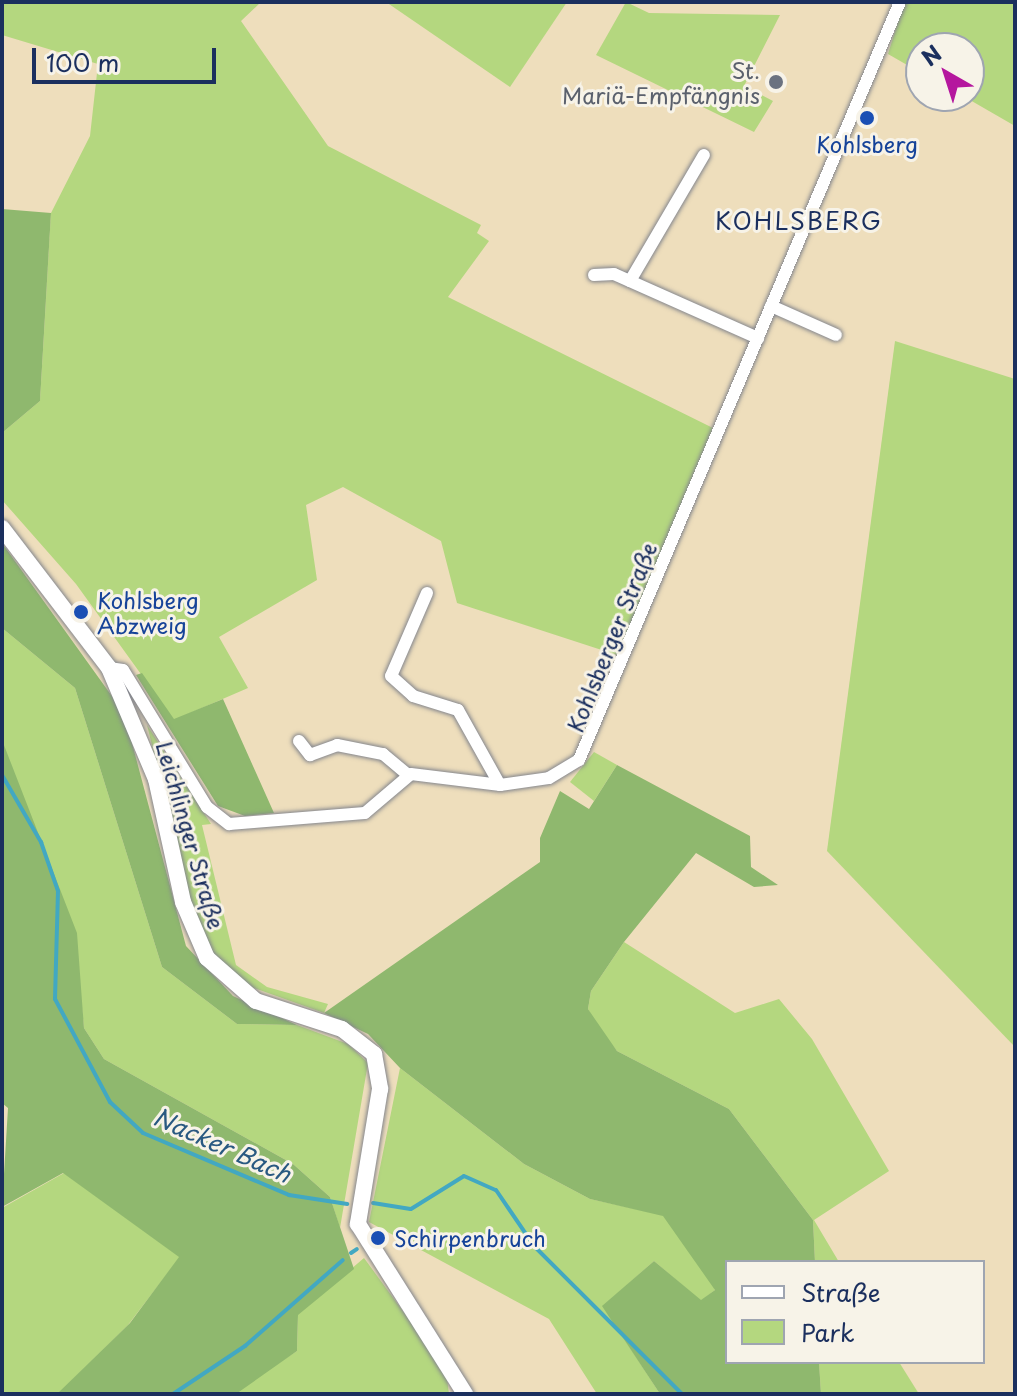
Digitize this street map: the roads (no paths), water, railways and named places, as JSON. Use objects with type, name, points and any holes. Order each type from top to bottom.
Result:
[{"type":"main road","name":"Leichlinger Straße","points":[[2,528],[109,668],[156,779],[183,902],[207,958],[243,994],[342,1029],[378,1060],[380,1089],[358,1224],[465,1394]]},
{"type":"street","name":"Kohlsberger Straße","points":[[408,775],[500,785],[549,778],[590,745],[771,306],[879,65],[900,2]]},
{"type":"street","points":[[630,281],[704,155]]},
{"type":"street","points":[[594,275],[630,281],[758,338]]},
{"type":"street","points":[[771,306],[836,335]]},
{"type":"street","points":[[427,593],[392,679],[413,696],[458,710],[500,785]]},
{"type":"street","points":[[109,668],[123,670],[222,823],[365,813],[408,775],[383,754],[337,745],[310,755],[299,741]]},
{"type":"waterway","name":"Nacker Bach","points":[[2,775],[41,842],[58,891],[55,999],[110,1102],[143,1133],[289,1195],[347,1204]]},
{"type":"waterway","name":"Nacker Bach","points":[[373,1203],[411,1209],[464,1176],[496,1190],[534,1246],[682,1394]]},
{"type":"waterway","points":[[351,1253],[357,1249]]},
{"type":"waterway","points":[[173,1394],[245,1346],[343,1260]]},
{"type":"place","name":"St. Mariä-Empfängnis","points":[[776,82]]},
{"type":"place","name":"Kohlsberg","points":[[867,118]]},
{"type":"place","name":"Kohlsberg Abzweig","points":[[81,612]]},
{"type":"place","name":"Schirpenbruch","points":[[378,1238]]},
{"type":"district","name":"KOHLSBERG","points":[[799,221]]}]
